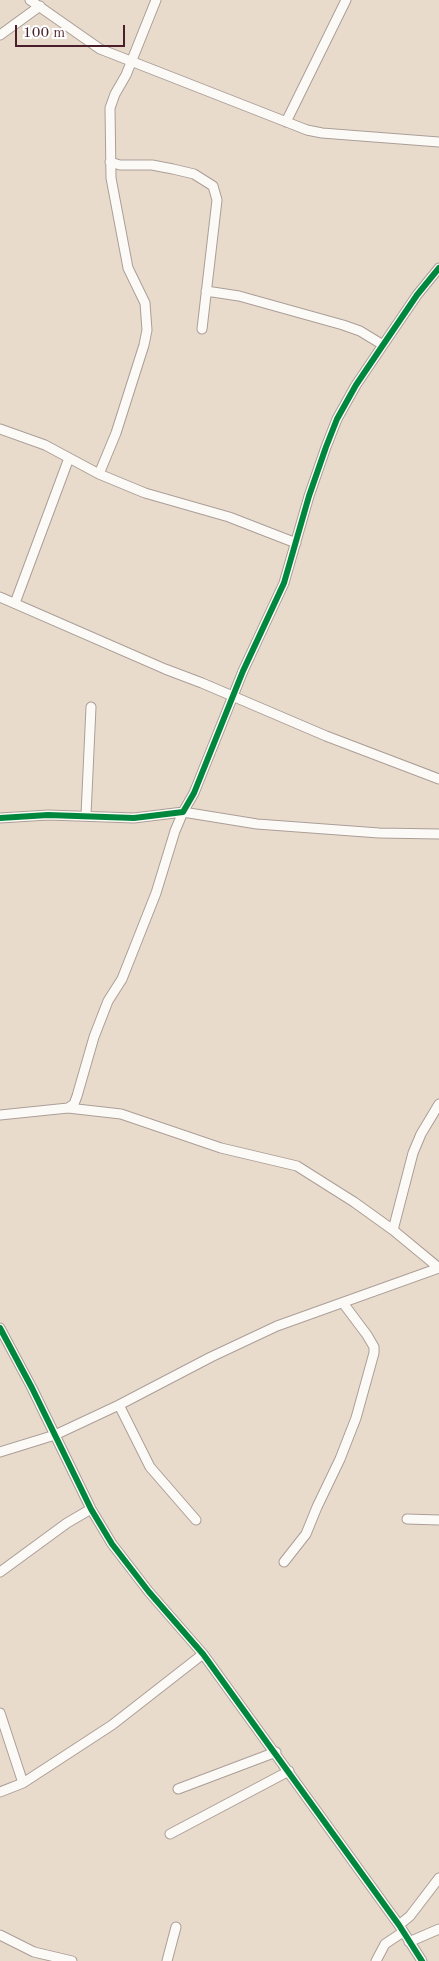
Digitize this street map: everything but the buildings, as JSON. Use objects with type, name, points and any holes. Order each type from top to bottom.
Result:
[{"type":"street","points":[[30,0],[100,49],[286,122],[322,133],[439,142]]},
{"type":"street","points":[[99,474],[116,433],[147,330],[145,303],[133,280],[123,249],[111,178],[110,108],[132,61],[156,0]]},
{"type":"street","points":[[286,122],[346,0]]},
{"type":"street","points":[[0,35],[40,6]]},
{"type":"street","points":[[110,162],[120,165],[152,165],[173,169],[194,174],[214,186],[217,200],[202,329]]},
{"type":"street","points":[[68,1108],[74,1104],[94,1037],[108,1001],[122,979],[156,893],[175,831],[194,792],[244,671],[284,582],[326,447],[337,419],[356,385],[417,294],[439,268]]},
{"type":"street","points":[[206,292],[239,296],[343,324],[360,331],[383,345]]},
{"type":"street","points":[[0,429],[45,444],[99,474],[145,493],[258,527],[270,534],[296,543]]},
{"type":"street","points":[[15,603],[69,458]]},
{"type":"street","points":[[0,597],[164,669],[202,682],[326,736],[439,779]]},
{"type":"street","points":[[86,815],[91,707]]},
{"type":"street","points":[[0,818],[86,815],[134,818],[183,812],[257,824],[379,833],[439,834]]},
{"type":"street","points":[[393,1230],[413,1153],[421,1134],[439,1104]]},
{"type":"street","points":[[0,1114],[68,1108],[121,1114],[221,1148],[297,1166],[354,1202],[393,1230],[439,1268]]},
{"type":"street","points":[[0,1452],[55,1435],[277,1326],[439,1268]]},
{"type":"street","points":[[284,1562],[306,1534],[340,1459],[356,1418],[374,1353],[374,1348],[367,1335],[343,1303]]},
{"type":"street","points":[[0,1328],[55,1435],[90,1509],[117,1551],[149,1592],[203,1654],[276,1752],[422,1961]]},
{"type":"street","points":[[119,1405],[150,1467],[196,1520]]},
{"type":"street","points":[[0,1572],[67,1523],[90,1509]]},
{"type":"street","points":[[407,1519],[439,1520]]},
{"type":"street","points":[[0,1792],[24,1783],[112,1725],[203,1654]]},
{"type":"street","points":[[0,1713],[24,1783]]},
{"type":"street","points":[[178,1789],[276,1752]]},
{"type":"street","points":[[170,1834],[289,1770]]},
{"type":"street","points":[[376,1961],[385,1944],[401,1929],[439,1878]]},
{"type":"street","points":[[168,1961],[176,1926]]},
{"type":"street","points":[[410,1942],[439,1929]]},
{"type":"street","points":[[0,1936],[34,1952],[72,1961]]},
{"type":"cycle path","points":[[0,818],[48,815],[134,818],[183,812],[194,793],[243,671],[284,583],[309,496],[337,419],[356,385],[383,345],[417,295],[439,268]]},
{"type":"cycle path","points":[[0,1328],[32,1388],[91,1509],[112,1544],[149,1592],[203,1654],[399,1925],[422,1961]]}]
